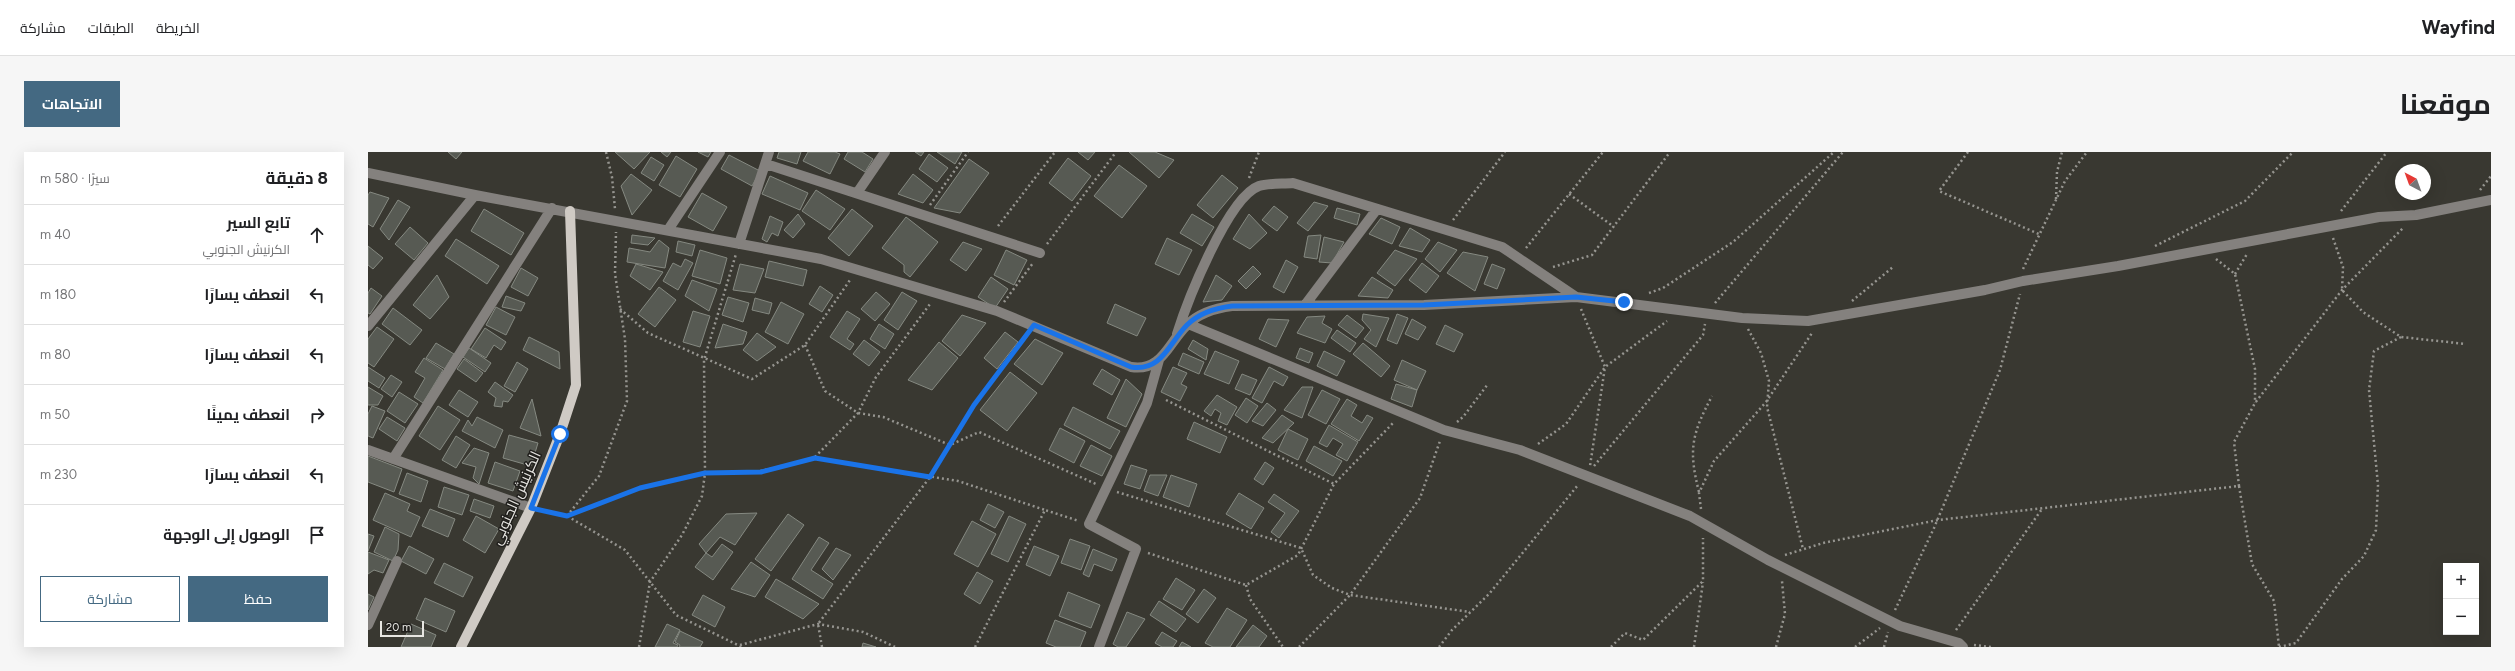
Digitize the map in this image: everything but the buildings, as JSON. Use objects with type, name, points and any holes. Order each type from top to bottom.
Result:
[{"type":"main road","name":"الكرنيش الجنوبي","points":[[461,647],[531,508],[560,434],[576,385],[570,211]]},
{"type":"street","points":[[668,230],[720,152]]},
{"type":"street","points":[[739,244],[770,152]]},
{"type":"street","points":[[857,193],[885,152]]},
{"type":"street","points":[[766,164],[1040,253]]},
{"type":"street","points":[[368,173],[475,196],[570,211],[821,259],[998,311],[1131,367],[1146,367],[1159,360]]},
{"type":"street","points":[[1175,338],[1194,284],[1210,252],[1242,199],[1259,186],[1293,183],[1502,247],[1576,297]]},
{"type":"street","points":[[368,326],[475,196]]},
{"type":"street","points":[[1099,647],[1136,549],[1090,524],[1147,403],[1159,360],[1175,338],[1188,324],[1209,312],[1232,306],[1424,305],[1576,297],[1742,318],[1808,321],[1829,319],[2023,281],[2205,250],[2379,217],[2416,215],[2491,200]]},
{"type":"street","points":[[394,459],[552,208]]},
{"type":"street","points":[[1305,305],[1377,209]]},
{"type":"street","points":[[1188,324],[1444,430],[1526,452],[1690,516],[1768,560],[1900,626],[1959,643],[1963,647]]},
{"type":"street","points":[[368,450],[531,508]]},
{"type":"street","points":[[368,625],[397,561]]},
{"type":"path","points":[[567,516],[599,476],[627,401],[625,339],[615,274],[616,220],[612,178],[606,152]]},
{"type":"path","points":[[922,215],[968,152]]},
{"type":"path","points":[[990,237],[1054,152]]},
{"type":"path","points":[[998,311],[1116,152]]},
{"type":"path","points":[[1445,230],[1505,152]]},
{"type":"path","points":[[1518,258],[1603,152]]},
{"type":"path","points":[[1538,272],[1592,255],[1670,152]]},
{"type":"path","points":[[1624,302],[1663,288],[1733,242],[1834,152]]},
{"type":"path","points":[[1968,152],[1939,191],[2039,234]]},
{"type":"path","points":[[2056,200],[2057,172],[2062,152]]},
{"type":"path","points":[[1884,647],[1890,621],[1938,520],[2000,370],[2023,281],[2023,265],[2065,181],[2087,152]]},
{"type":"path","points":[[2152,248],[2245,201],[2293,152]]},
{"type":"path","points":[[2387,152],[2329,226],[2343,268],[2342,290],[2363,312],[2401,336],[2466,344]]},
{"type":"path","points":[[1570,194],[1614,227]]},
{"type":"path","points":[[2401,336],[2374,351],[2369,390],[2378,485],[2376,530],[2364,556],[2342,579],[2296,643],[2279,647],[2274,601],[2252,564],[2234,442],[2255,403],[2342,290],[2416,215]]},
{"type":"path","points":[[2235,274],[2255,240]]},
{"type":"path","points":[[639,647],[650,582],[682,535],[702,496],[705,473],[704,360],[739,244]]},
{"type":"path","points":[[2205,250],[2235,274],[2255,369],[2255,403]]},
{"type":"path","points":[[1846,305],[1893,267]]},
{"type":"path","points":[[620,309],[648,333],[704,360],[752,379],[805,344],[857,270]]},
{"type":"path","points":[[815,458],[858,414],[876,377],[937,294]]},
{"type":"path","points":[[1439,647],[1488,594],[1586,476],[1591,463],[1605,367],[1576,297]]},
{"type":"path","points":[[1526,452],[1566,424],[1605,367],[1682,310]]},
{"type":"path","points":[[1742,318],[1761,353],[1769,381],[1767,407],[1803,549]]},
{"type":"path","points":[[1699,493],[1714,461],[1768,399],[1810,335],[1829,319]]},
{"type":"path","points":[[822,647],[818,624],[930,477],[974,405],[1034,325]]},
{"type":"path","points":[[805,344],[825,391],[858,414],[882,417],[950,444],[979,432],[1106,489],[1301,548],[1313,575],[1332,588],[1350,596],[1470,612]]},
{"type":"path","points":[[1300,647],[1350,596],[1420,498],[1444,430],[1463,417],[1488,384]]},
{"type":"path","points":[[1694,647],[1703,581],[1704,524],[1699,493],[1691,463],[1695,436],[1712,396]]},
{"type":"path","points":[[1166,400],[1334,484]]},
{"type":"path","points":[[1136,549],[1246,585],[1298,555],[1334,484],[1402,413]]},
{"type":"path","points":[[567,516],[640,488],[705,473],[761,472],[815,458],[958,482],[1090,524]]},
{"type":"path","points":[[1768,560],[1823,543],[1938,520],[2240,486]]},
{"type":"path","points":[[531,508],[567,516],[625,550],[676,615],[741,646],[818,624],[863,632],[895,647]]},
{"type":"path","points":[[1948,640],[2042,508]]},
{"type":"path","points":[[975,647],[1045,510]]},
{"type":"path","points":[[1776,647],[1785,614],[1780,566]]},
{"type":"path","points":[[1611,647],[1625,633],[1643,640],[1703,581]]},
{"type":"path","points":[[1246,585],[1250,599],[1283,647]]},
{"type":"path","points":[[1855,647],[1890,621]]},
{"type":"route","points":[[560,434],[531,508],[567,516],[640,488],[705,473],[761,472],[815,458],[890,472],[930,477],[974,405],[1034,325],[1131,367],[1139,368],[1153,365],[1159,360],[1181,331],[1198,317],[1220,308],[1232,306],[1424,305],[1576,297],[1624,302]]}]
